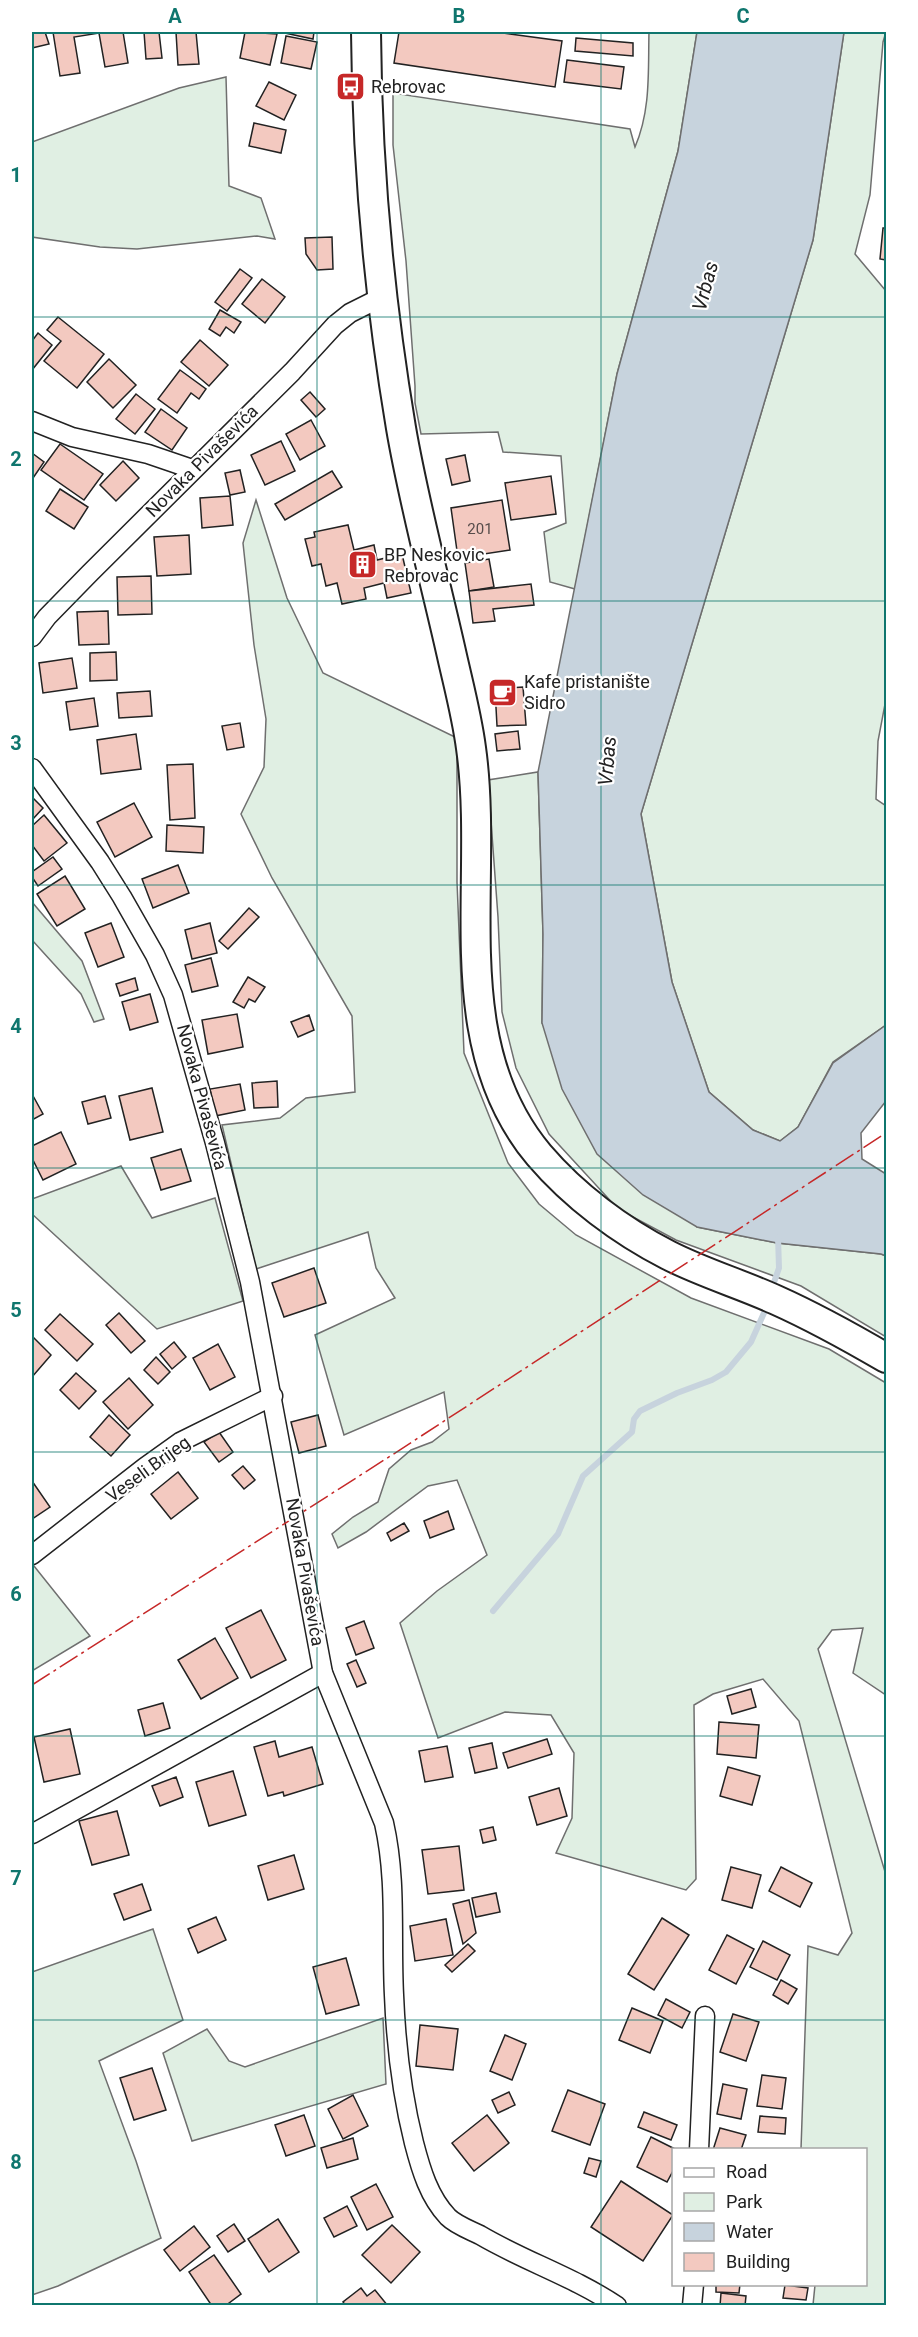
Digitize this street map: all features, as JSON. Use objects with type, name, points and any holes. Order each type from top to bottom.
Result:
[{"type":"main road","points":[[366,32],[379,278],[402,429],[471,747],[476,802],[478,997],[484,1036],[498,1086],[519,1126],[537,1153],[562,1179],[600,1211],[635,1236],[668,1256],[791,1306],[886,1358]]},
{"type":"street","name":"Novaka Pivaševića","points":[[32,637],[82,581],[336,325],[350,313],[382,297]]},
{"type":"street","points":[[32,421],[72,436],[148,454],[192,470]]},
{"type":"street","name":"Novaka Pivaševića","points":[[32,768],[100,862],[155,955],[173,995],[221,1166],[250,1282],[273,1396],[323,1673],[387,1835],[393,1881],[394,1995],[400,2065],[409,2124],[429,2190],[449,2218],[503,2248],[602,2295],[617,2306]]},
{"type":"street","name":"Veseli Brijeg","points":[[32,1555],[180,1442],[273,1396]]},
{"type":"street","points":[[32,1834],[323,1673]]},
{"type":"street","points":[[699,2148],[705,2016]]},
{"type":"street","points":[[692,2306],[694,2286]]},
{"type":"green space","points":[[649,32],[697,32],[678,151],[617,374],[575,589],[550,582],[544,532],[566,523],[561,456],[503,452],[498,432],[421,434],[415,403],[406,261],[393,145],[393,93],[630,129],[635,147],[646,105]]},
{"type":"green space","points":[[844,32],[886,32],[883,42],[870,195],[855,254],[886,291],[886,699],[878,741],[876,799],[886,806],[886,1025],[833,1062],[798,1127],[780,1141],[753,1130],[709,1092],[672,982],[641,814],[813,240]]},
{"type":"green space","points":[[226,77],[229,186],[261,198],[275,239],[257,236],[137,249],[100,247],[32,237],[32,142],[179,88]]},
{"type":"green space","points":[[256,500],[287,598],[323,673],[457,738],[457,882],[464,1053],[508,1163],[539,1204],[576,1235],[691,1298],[829,1349],[886,1383],[886,1695],[853,1673],[863,1628],[832,1630],[818,1649],[886,1875],[886,2305],[813,2305],[815,2286],[867,2286],[867,2148],[801,2148],[808,1946],[838,1955],[852,1933],[799,1721],[763,1679],[713,1694],[694,1705],[696,1879],[686,1890],[556,1853],[572,1818],[574,1753],[551,1715],[505,1712],[438,1738],[400,1623],[437,1591],[487,1555],[457,1480],[428,1486],[366,1532],[338,1548],[332,1534],[353,1517],[378,1502],[389,1469],[411,1450],[432,1442],[449,1429],[444,1392],[344,1435],[315,1335],[395,1298],[376,1268],[368,1232],[256,1269],[222,1125],[280,1118],[306,1098],[355,1092],[352,1016],[272,878],[241,814],[264,767],[266,719],[254,645],[243,543]]},
{"type":"green space","points":[[538,772],[543,934],[542,1023],[697,1227],[777,1243],[886,1256],[886,1337],[801,1286],[676,1240],[618,1209],[549,1134],[516,1068],[502,1012],[488,780]]},
{"type":"green space","points":[[32,902],[82,961],[104,1019],[94,1022],[81,994],[32,940]]},
{"type":"green space","points":[[121,1166],[152,1218],[215,1198],[243,1301],[157,1329],[32,1214],[32,1199]]},
{"type":"green space","points":[[34,1566],[90,1636],[32,1671],[32,1568]]},
{"type":"green space","points":[[153,1929],[183,2020],[99,2061],[136,2161],[161,2238],[58,2286],[32,2295],[32,1972]]},
{"type":"green space","points":[[383,2018],[386,2084],[192,2141],[163,2053],[207,2029],[229,2061],[245,2067]]},
{"type":"water","name":"Vrbas","points":[[697,32],[844,32],[813,240],[641,814],[672,982],[709,1092],[753,1130],[780,1141],[798,1127],[833,1063],[886,1025],[886,1101],[861,1133],[862,1159],[886,1174],[886,1256],[777,1243],[697,1227],[643,1195],[597,1154],[562,1089],[542,1023],[543,934],[538,772],[617,374],[678,151]]},
{"type":"building","points":[[32,32],[45,32],[49,44],[32,48]]},
{"type":"building","points":[[53,32],[123,32],[128,63],[105,67],[99,33],[74,37],[80,73],[60,76]]},
{"type":"building","points":[[144,32],[159,32],[162,58],[146,59]]},
{"type":"building","points":[[176,32],[196,32],[199,64],[178,65]]},
{"type":"building","points":[[245,32],[277,34],[270,65],[240,58]]},
{"type":"building","points":[[280,32],[314,32],[313,39]]},
{"type":"building","points":[[399,32],[496,32],[562,41],[555,87],[394,63]]},
{"type":"building","points":[[286,36],[317,42],[311,69],[281,63]]},
{"type":"building","points":[[576,38],[633,43],[633,56],[575,51]]},
{"type":"building","points":[[567,60],[624,67],[621,89],[564,82]]},
{"type":"building","points":[[269,82],[296,95],[284,120],[256,106]]},
{"type":"building","points":[[254,123],[286,130],[281,153],[249,146]]},
{"type":"building","points":[[883,228],[886,228],[886,260],[880,259]]},
{"type":"building","points":[[332,237],[333,269],[317,270],[306,254],[305,238]]},
{"type":"building","points":[[240,269],[252,278],[227,311],[215,302]]},
{"type":"building","points":[[262,279],[285,297],[265,323],[242,304]]},
{"type":"building","points":[[220,310],[241,322],[234,333],[226,327],[220,336],[209,329]]},
{"type":"building","points":[[58,317],[104,354],[77,388],[44,361],[61,341],[47,330]]},
{"type":"building","points":[[38,333],[52,345],[32,370],[32,341]]},
{"type":"building","points":[[200,340],[228,365],[209,386],[181,362]]},
{"type":"building","points":[[109,359],[136,385],[113,408],[87,382]]},
{"type":"building","points":[[180,370],[206,389],[199,399],[191,393],[177,413],[158,399]]},
{"type":"building","points":[[310,392],[325,409],[316,417],[301,400]]},
{"type":"building","points":[[136,394],[155,409],[135,434],[116,419]]},
{"type":"building","points":[[161,409],[187,428],[172,450],[145,432]]},
{"type":"building","points":[[311,420],[325,446],[300,460],[286,434]]},
{"type":"building","points":[[281,441],[295,471],[265,485],[251,455]]},
{"type":"building","points":[[60,444],[103,474],[84,500],[41,470]]},
{"type":"building","points":[[32,453],[44,462],[33,478],[32,477]]},
{"type":"building","points":[[465,455],[470,481],[452,485],[446,459]]},
{"type":"building","points":[[123,461],[139,478],[116,501],[100,485]]},
{"type":"building","points":[[240,470],[245,492],[230,495],[225,473]]},
{"type":"building","points":[[332,471],[342,487],[285,520],[275,504]]},
{"type":"building","points":[[551,476],[556,514],[511,520],[505,483]]},
{"type":"building","points":[[60,489],[88,507],[74,529],[46,511]]},
{"type":"building","points":[[230,496],[233,525],[202,528],[200,498]]},
{"type":"building","points":[[502,500],[510,550],[458,558],[451,508]]},
{"type":"building","name":"BP Neskovic Rebrovac","points":[[348,525],[354,550],[374,545],[377,560],[402,554],[411,593],[387,598],[384,583],[364,588],[366,599],[342,604],[337,583],[326,586],[321,564],[312,566],[305,539],[315,537],[314,532]]},
{"type":"building","points":[[189,535],[191,574],[157,576],[154,537]]},
{"type":"building","points":[[489,559],[494,587],[469,591],[465,563]]},
{"type":"building","points":[[151,576],[152,614],[118,615],[117,577]]},
{"type":"building","points":[[531,584],[534,605],[493,609],[495,621],[473,623],[469,591]]},
{"type":"building","points":[[108,611],[109,644],[79,645],[77,612]]},
{"type":"building","points":[[116,652],[117,680],[90,681],[90,653]]},
{"type":"building","points":[[72,658],[77,688],[43,693],[39,663]]},
{"type":"building","points":[[523,687],[526,725],[497,726],[495,689]]},
{"type":"building","points":[[150,691],[152,716],[119,718],[117,693]]},
{"type":"building","points":[[94,698],[98,726],[70,730],[66,702]]},
{"type":"building","points":[[240,723],[244,747],[227,750],[222,726]]},
{"type":"building","points":[[518,731],[520,749],[497,751],[495,734]]},
{"type":"building","points":[[136,734],[141,769],[101,774],[97,740]]},
{"type":"building","points":[[193,764],[195,818],[170,820],[167,765]]},
{"type":"building","points":[[32,797],[43,808],[32,820]]},
{"type":"building","points":[[134,803],[152,837],[115,857],[97,822]]},
{"type":"building","points":[[44,815],[67,843],[44,861],[32,845],[32,826]]},
{"type":"building","points":[[167,825],[204,827],[203,853],[166,851]]},
{"type":"building","points":[[53,857],[62,869],[38,886],[32,877],[32,872]]},
{"type":"building","points":[[178,865],[189,893],[153,908],[142,879]]},
{"type":"building","points":[[65,876],[85,909],[57,926],[37,894]]},
{"type":"building","points":[[249,908],[259,917],[228,949],[219,941]]},
{"type":"building","points":[[111,923],[124,957],[98,967],[85,933]]},
{"type":"building","points":[[210,923],[217,953],[192,959],[185,930]]},
{"type":"building","points":[[211,958],[218,986],[192,992],[185,965]]},
{"type":"building","points":[[248,977],[265,987],[255,1002],[249,999],[244,1008],[233,1002]]},
{"type":"building","points":[[135,978],[138,990],[120,996],[116,984]]},
{"type":"building","points":[[150,994],[158,1022],[130,1030],[122,1002]]},
{"type":"building","points":[[237,1014],[243,1047],[208,1054],[202,1020]]},
{"type":"building","points":[[309,1015],[314,1030],[298,1037],[291,1022]]},
{"type":"building","points":[[277,1081],[278,1107],[254,1108],[252,1083]]},
{"type":"building","points":[[240,1084],[245,1110],[215,1116],[210,1089]]},
{"type":"building","points":[[152,1088],[163,1132],[130,1140],[119,1096]]},
{"type":"building","points":[[32,1094],[43,1114],[32,1120]]},
{"type":"building","points":[[105,1096],[111,1118],[88,1124],[82,1102]]},
{"type":"building","points":[[61,1132],[76,1164],[43,1180],[32,1158],[32,1146]]},
{"type":"building","points":[[181,1149],[191,1181],[161,1190],[151,1158]]},
{"type":"building","points":[[314,1268],[326,1303],[284,1317],[272,1283]]},
{"type":"building","points":[[119,1313],[145,1341],[131,1353],[106,1325]]},
{"type":"building","points":[[60,1314],[93,1344],[77,1361],[45,1330]]},
{"type":"building","points":[[34,1338],[51,1355],[32,1377],[32,1341]]},
{"type":"building","points":[[174,1342],[186,1357],[172,1369],[160,1354]]},
{"type":"building","points":[[218,1344],[235,1377],[210,1390],[193,1358]]},
{"type":"building","points":[[156,1357],[170,1372],[158,1384],[144,1370]]},
{"type":"building","points":[[76,1373],[96,1391],[79,1409],[60,1390]]},
{"type":"building","points":[[129,1378],[153,1405],[128,1429],[103,1402]]},
{"type":"building","points":[[109,1415],[130,1435],[111,1456],[90,1437]]},
{"type":"building","points":[[318,1415],[326,1446],[299,1453],[291,1422]]},
{"type":"building","points":[[219,1432],[233,1452],[219,1462],[204,1442]]},
{"type":"building","points":[[243,1466],[255,1480],[244,1489],[232,1475]]},
{"type":"building","points":[[178,1472],[198,1498],[171,1519],[151,1494]]},
{"type":"building","points":[[32,1481],[50,1507],[32,1519]]},
{"type":"building","points":[[448,1511],[454,1529],[430,1538],[424,1521]]},
{"type":"building","points":[[404,1523],[409,1531],[391,1541],[387,1533]]},
{"type":"building","points":[[261,1610],[286,1660],[251,1678],[226,1628]]},
{"type":"building","points":[[364,1621],[374,1648],[356,1655],[346,1628]]},
{"type":"building","points":[[215,1638],[238,1678],[201,1699],[178,1660]]},
{"type":"building","points":[[356,1660],[366,1683],[357,1687],[347,1664]]},
{"type":"building","points":[[751,1689],[756,1707],[732,1714],[727,1696]]},
{"type":"building","points":[[163,1703],[170,1728],[145,1736],[138,1710]]},
{"type":"building","points":[[719,1722],[759,1725],[756,1758],[717,1754]]},
{"type":"building","points":[[70,1729],[80,1774],[44,1782],[34,1737]]},
{"type":"building","points":[[547,1739],[552,1754],[508,1768],[503,1753]]},
{"type":"building","points":[[275,1741],[279,1757],[312,1747],[323,1784],[284,1796],[283,1792],[268,1796],[254,1747]]},
{"type":"building","points":[[492,1743],[497,1768],[475,1773],[469,1748]]},
{"type":"building","points":[[447,1746],[453,1777],[425,1782],[419,1751]]},
{"type":"building","points":[[728,1767],[760,1776],[752,1805],[720,1796]]},
{"type":"building","points":[[233,1771],[246,1815],[209,1826],[196,1782]]},
{"type":"building","points":[[176,1777],[183,1797],[160,1806],[152,1786]]},
{"type":"building","points":[[559,1788],[567,1816],[537,1825],[529,1797]]},
{"type":"building","points":[[117,1811],[129,1855],[92,1865],[79,1821]]},
{"type":"building","points":[[493,1827],[496,1840],[483,1843],[480,1830]]},
{"type":"building","points":[[459,1846],[464,1890],[428,1894],[422,1850]]},
{"type":"building","points":[[294,1855],[304,1889],[268,1900],[258,1866]]},
{"type":"building","points":[[731,1867],[761,1875],[752,1908],[722,1900]]},
{"type":"building","points":[[781,1867],[812,1883],[800,1907],[769,1891]]},
{"type":"building","points":[[142,1884],[151,1910],[124,1920],[114,1894]]},
{"type":"building","points":[[496,1893],[500,1912],[476,1917],[472,1898]]},
{"type":"building","points":[[469,1900],[476,1933],[463,1944],[453,1904]]},
{"type":"building","points":[[216,1917],[226,1940],[198,1953],[188,1929]]},
{"type":"building","points":[[662,1918],[689,1935],[654,1990],[628,1974]]},
{"type":"building","points":[[446,1919],[453,1955],[415,1961],[410,1926]]},
{"type":"building","points":[[727,1935],[754,1949],[736,1984],[709,1970]]},
{"type":"building","points":[[763,1941],[790,1955],[777,1980],[750,1967]]},
{"type":"building","points":[[468,1944],[475,1951],[452,1972],[445,1965]]},
{"type":"building","points":[[346,1958],[359,2005],[326,2014],[313,1967]]},
{"type":"building","points":[[781,1980],[797,1989],[788,2004],[773,1995]]},
{"type":"building","points":[[666,1999],[690,2012],[682,2028],[658,2015]]},
{"type":"building","points":[[632,2008],[663,2021],[650,2053],[619,2040]]},
{"type":"building","points":[[733,2014],[759,2022],[746,2061],[720,2052]]},
{"type":"building","points":[[420,2025],[458,2029],[453,2070],[416,2066]]},
{"type":"building","points":[[505,2035],[526,2044],[512,2080],[490,2071]]},
{"type":"building","points":[[152,2068],[166,2110],[134,2120],[120,2078]]},
{"type":"building","points":[[762,2075],[786,2078],[782,2109],[757,2106]]},
{"type":"building","points":[[723,2084],[747,2089],[741,2119],[717,2114]]},
{"type":"building","points":[[568,2090],[605,2104],[590,2145],[552,2131]]},
{"type":"building","points":[[509,2092],[515,2105],[498,2113],[492,2100]]},
{"type":"building","points":[[353,2095],[368,2126],[343,2139],[328,2109]]},
{"type":"building","points":[[644,2112],[677,2125],[671,2140],[638,2127]]},
{"type":"building","points":[[304,2115],[315,2146],[286,2156],[275,2125]]},
{"type":"building","points":[[487,2115],[509,2143],[474,2171],[452,2143]]},
{"type":"building","points":[[760,2116],[786,2118],[785,2134],[758,2132]]},
{"type":"building","points":[[720,2128],[746,2135],[742,2148],[714,2148]]},
{"type":"building","points":[[651,2137],[673,2148],[672,2173],[667,2182],[637,2167]]},
{"type":"building","points":[[353,2138],[358,2159],[327,2168],[321,2148]]},
{"type":"building","points":[[589,2158],[601,2161],[596,2177],[584,2173]]},
{"type":"building","points":[[621,2181],[672,2214],[643,2261],[591,2227]]},
{"type":"building","points":[[376,2184],[393,2217],[367,2230],[351,2197]]},
{"type":"building","points":[[347,2206],[357,2226],[334,2237],[324,2218]]},
{"type":"building","points":[[278,2219],[299,2252],[269,2272],[248,2239]]},
{"type":"building","points":[[234,2224],[245,2241],[228,2252],[217,2236]]},
{"type":"building","points":[[392,2225],[420,2252],[391,2283],[362,2255]]},
{"type":"building","points":[[194,2226],[210,2247],[180,2271],[164,2250]]},
{"type":"building","points":[[214,2255],[241,2294],[225,2306],[212,2306],[189,2272]]},
{"type":"building","points":[[716,2286],[740,2286],[739,2293],[716,2292]]},
{"type":"building","points":[[785,2286],[808,2288],[806,2300],[783,2298]]},
{"type":"building","points":[[361,2288],[367,2296],[375,2290],[388,2306],[346,2306],[343,2302]]},
{"type":"building","points":[[721,2293],[746,2296],[745,2306],[720,2306]]},
{"type":"waterway","points":[[771,1291],[779,1268],[778,1237]]},
{"type":"waterway","points":[[493,1611],[558,1534],[583,1476],[632,1432],[634,1419],[640,1411],[726,1372],[751,1342],[768,1304]]},
{"type":"power","points":[[32,1685],[392,1455],[886,1133]]},
{"type":"place","name":"Rebrovac","points":[[350,87]]},
{"type":"place","name":"BP Neskovic Rebrovac","points":[[363,565]]},
{"type":"place","name":"Kafe pristanište Sidro","points":[[503,692]]}]
